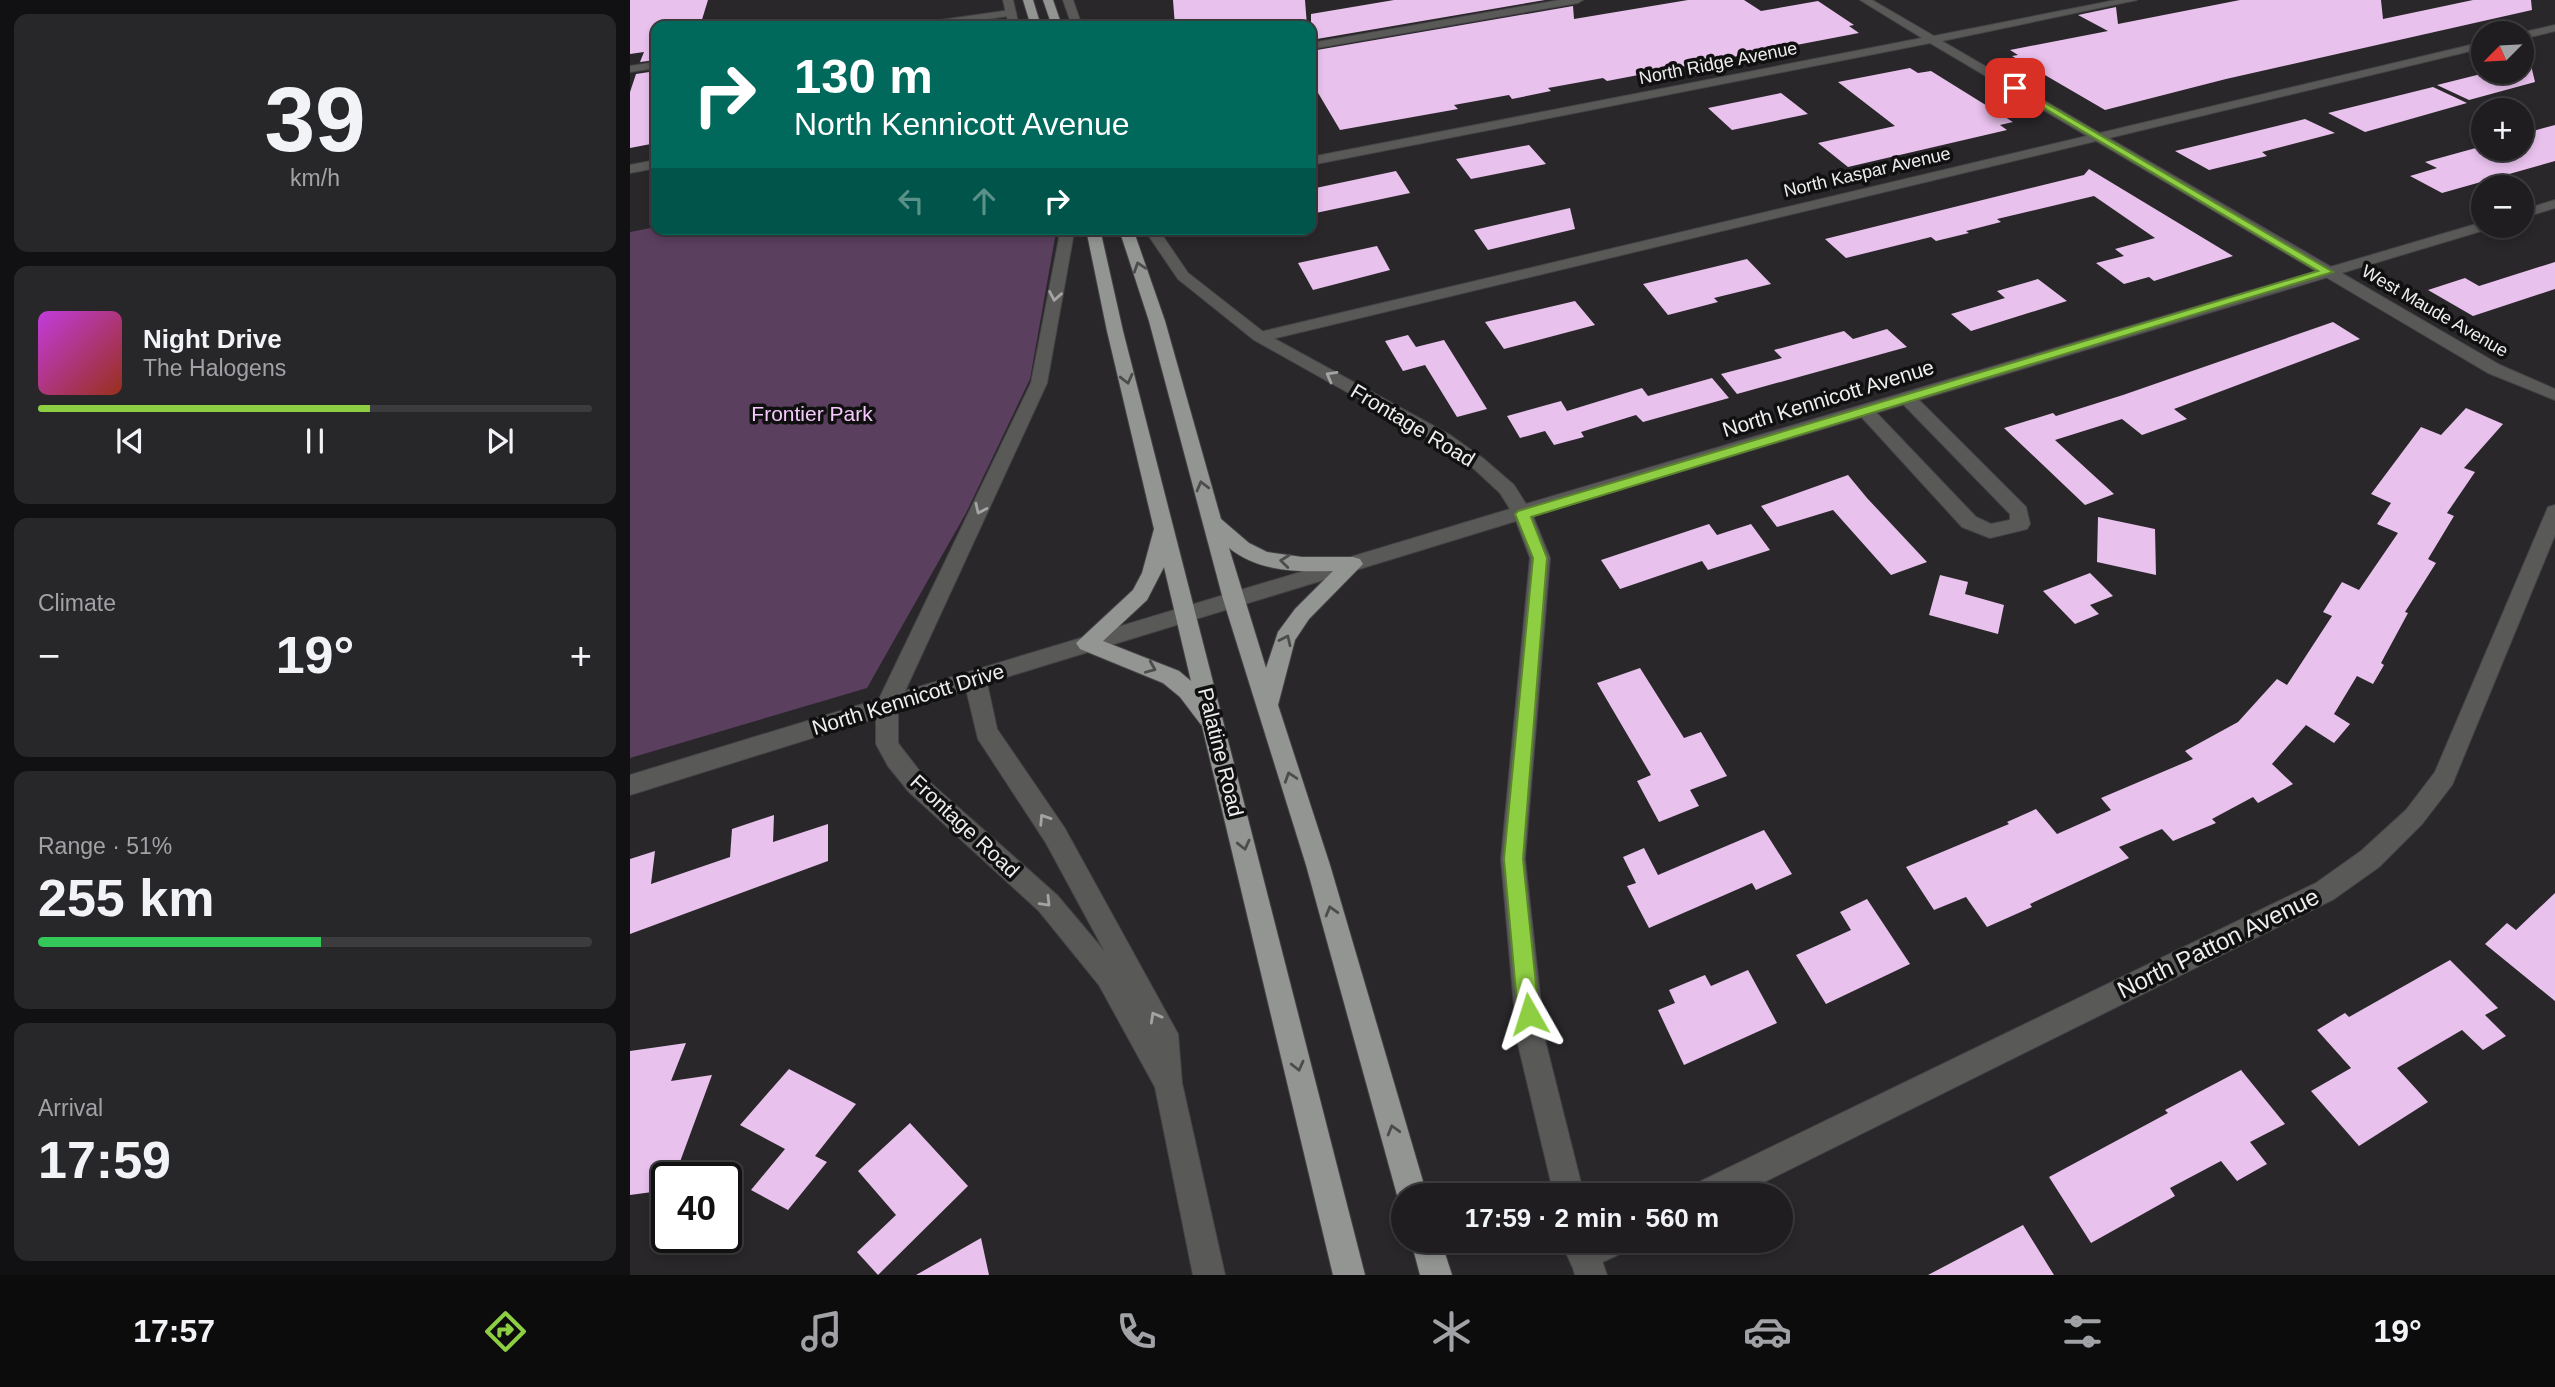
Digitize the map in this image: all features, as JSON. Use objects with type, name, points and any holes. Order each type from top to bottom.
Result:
[{"type":"highway","points":[[1028,0],[1034,21]]},
{"type":"highway","points":[[1048,0],[1055,21]]},
{"type":"highway","name":"Palatine Road","points":[[1094,235],[1349,1275]]},
{"type":"highway","points":[[1128,235],[1157,321],[1233,599],[1318,866],[1409,1183]]},
{"type":"highway","points":[[1212,522],[1255,556],[1312,564],[1353,564]]},
{"type":"highway","points":[[1165,527],[1152,573],[1140,595],[1087,643],[1171,677],[1188,691],[1215,728]]},
{"type":"highway","points":[[1267,705],[1285,638],[1302,614],[1353,564]]},
{"type":"highway","points":[[1430,1253],[1436,1275]]},
{"type":"street","points":[[1008,0],[1013,21]]},
{"type":"street","points":[[1068,0],[1075,21]]},
{"type":"street","points":[[1316,46],[1578,0]]},
{"type":"street","name":"West Maude Avenue","points":[[1865,0],[2494,369],[2555,395]]},
{"type":"street","name":"North Ridge Avenue","points":[[1316,160],[2132,0]]},
{"type":"street","points":[[955,21],[1011,13]]},
{"type":"street","points":[[2534,33],[2555,28]]},
{"type":"street","name":"North Kaspar Avenue","points":[[1260,337],[2471,48]]},
{"type":"street","points":[[630,69],[651,66]]},
{"type":"street","points":[[630,169],[651,165]]},
{"type":"street","points":[[2534,210],[2555,204]]},
{"type":"street","name":"North Kennicott Avenue","points":[[1186,612],[1523,514],[2471,230]]},
{"type":"street","name":"Frontage Road","points":[[1065,235],[1040,383],[887,705],[887,744],[917,785],[1048,903],[1108,976],[1168,1083]]},
{"type":"street","name":"Frontage Road","points":[[1155,235],[1183,276],[1260,337],[1444,439],[1478,463],[1507,489],[1523,514],[1540,558],[1513,859],[1531,1040],[1566,1183]]},
{"type":"street","points":[[1865,411],[1969,522],[1990,531],[2020,524],[2019,512],[1907,398]]},
{"type":"street","name":"North Patton Avenue","points":[[1730,1183],[2325,891],[2370,859],[2414,817],[2444,778],[2555,512]]},
{"type":"street","name":"North Kennicott Drive","points":[[630,785],[1186,612]]},
{"type":"street","name":"Frontage Road","points":[[975,678],[985,732],[1055,835],[1164,1034],[1168,1083],[1209,1275]]},
{"type":"green space","name":"Frontier Park","points":[[651,228],[651,235],[1054,235],[1055,238],[1030,379],[966,513],[867,688],[630,758],[630,232]]},
{"type":"building","points":[[630,0],[708,0],[702,21],[651,21],[651,61],[640,62],[644,52],[630,54]]},
{"type":"building","points":[[1173,0],[1305,0],[1307,21],[1175,21]]},
{"type":"building","points":[[1394,0],[1545,0],[1316,39],[1316,21],[1311,21],[1311,14]]},
{"type":"building","points":[[1688,0],[1744,0],[1761,11],[1818,1],[1854,25],[1849,26],[1859,33],[1607,81],[1603,78],[1548,88],[1551,91],[1512,99],[1509,95],[1454,105],[1458,109],[1340,130],[1316,89],[1316,50],[1573,6],[1574,19]]},
{"type":"building","points":[[2240,0],[2381,0],[2383,19],[2473,0],[2531,0],[2532,10],[2483,21],[2471,21],[2471,24],[2226,79],[2105,110],[2012,56],[2018,55],[2010,50],[2108,31],[2078,15],[2116,7],[2118,24]]},
{"type":"building","points":[[1910,68],[1918,73],[1931,71],[2013,122],[2000,125],[2007,130],[1848,167],[1818,143],[1895,126],[1838,82]]},
{"type":"building","points":[[651,72],[651,144],[630,148],[630,92],[636,74]]},
{"type":"building","points":[[2471,76],[2471,84],[2528,84],[2469,100],[2437,85]]},
{"type":"building","points":[[2433,87],[2467,103],[2365,132],[2328,113]]},
{"type":"building","points":[[1781,93],[1808,114],[1732,130],[1708,108]]},
{"type":"building","points":[[2305,119],[2335,133],[2262,152],[2267,156],[2209,170],[2175,151]]},
{"type":"building","points":[[2555,125],[2555,161],[2506,175],[2471,175],[2471,185],[2442,193],[2410,176],[2437,168],[2425,162],[2471,149],[2471,161],[2534,161],[2534,131]]},
{"type":"building","points":[[1529,145],[1546,164],[1471,179],[1456,159]]},
{"type":"building","points":[[2089,169],[2233,256],[2154,281],[2149,277],[2124,284],[2096,263],[2124,256],[2115,249],[2155,238],[2094,196],[1997,219],[2001,222],[1966,231],[1969,233],[1936,241],[1931,237],[1846,258],[1825,239],[2084,175]]},
{"type":"building","points":[[1396,171],[1410,193],[1316,213],[1316,188]]},
{"type":"building","points":[[1570,208],[1575,229],[1488,250],[1474,230]]},
{"type":"building","points":[[1377,246],[1390,270],[1313,290],[1298,263]]},
{"type":"building","points":[[1747,259],[1771,284],[1714,298],[1718,302],[1668,315],[1643,284]]},
{"type":"building","points":[[2555,262],[2555,289],[2473,316],[2428,290],[2465,278],[2479,286]]},
{"type":"building","points":[[2038,279],[2067,301],[1971,331],[1951,314],[2005,298],[1997,291]]},
{"type":"building","points":[[1575,301],[1595,325],[1504,349],[1485,322]]},
{"type":"building","points":[[2333,322],[2360,339],[2174,409],[2187,419],[2142,435],[2122,419],[2055,440],[2114,494],[2085,505],[2004,428],[2053,413],[2056,416],[2123,395]]},
{"type":"building","points":[[1887,329],[1907,347],[1737,394],[1721,374],[1782,358],[1774,350],[1844,331],[1853,339]]},
{"type":"building","points":[[1408,335],[1416,347],[1444,340],[1487,409],[1457,417],[1425,365],[1403,371],[1385,341]]},
{"type":"building","points":[[1712,378],[1729,398],[1643,422],[1636,415],[1581,432],[1584,437],[1554,445],[1545,431],[1520,438],[1507,416],[1561,401],[1567,411],[1642,388],[1648,396]]},
{"type":"building","points":[[2466,408],[2503,424],[2464,468],[2475,472],[2447,513],[2454,516],[2428,559],[2436,563],[2405,612],[2408,613],[2381,663],[2384,665],[2373,684],[2357,676],[2334,714],[2350,724],[2334,743],[2306,725],[2272,764],[2293,784],[2258,803],[2253,797],[2212,819],[2216,823],[2173,841],[2162,829],[2119,847],[2129,858],[1987,927],[1966,897],[1934,910],[1906,867],[2009,824],[2007,822],[2036,809],[2057,834],[2111,810],[2101,798],[2193,759],[2185,751],[2238,722],[2277,679],[2287,685],[2332,616],[2323,612],[2342,582],[2359,590],[2398,533],[2377,524],[2391,503],[2371,494],[2421,427],[2441,435]]},
{"type":"building","points":[[1848,475],[1927,562],[1891,575],[1833,510],[1777,527],[1761,506]]},
{"type":"building","points":[[2098,517],[2155,529],[2156,575],[2097,562]]},
{"type":"building","points":[[1709,524],[1717,535],[1751,524],[1770,550],[1708,570],[1702,561],[1620,589],[1601,560]]},
{"type":"building","points":[[2090,573],[2113,596],[2090,605],[2099,614],[2075,624],[2043,591]]},
{"type":"building","points":[[1940,575],[1968,582],[1965,594],[2004,605],[1998,634],[1929,615]]},
{"type":"building","points":[[1640,668],[1684,738],[1701,732],[1727,776],[1690,790],[1699,806],[1659,822],[1637,781],[1651,775],[1597,683]]},
{"type":"building","points":[[774,815],[773,842],[828,824],[828,861],[630,934],[630,859],[655,851],[651,884],[730,857],[732,829]]},
{"type":"building","points":[[1764,830],[1792,874],[1756,890],[1752,883],[1649,928],[1627,886],[1636,883],[1623,857],[1644,848],[1658,875]]},
{"type":"building","points":[[2555,893],[2555,1001],[2485,944],[2507,923],[2516,930]]},
{"type":"building","points":[[1867,899],[1910,964],[1826,1004],[1796,955],[1851,930],[1840,912]]},
{"type":"building","points":[[2450,960],[2498,1008],[2485,1015],[2506,1036],[2483,1050],[2462,1030],[2397,1068],[2428,1102],[2359,1146],[2311,1091],[2351,1068],[2317,1030],[2345,1013],[2349,1017]]},
{"type":"building","points":[[1748,970],[1777,1023],[1684,1065],[1658,1010],[1675,1003],[1669,990],[1705,975],[1711,986]]},
{"type":"building","points":[[686,1043],[671,1081],[712,1075],[680,1162],[651,1162],[651,1192],[630,1195],[630,1051]]},
{"type":"building","points":[[789,1069],[856,1104],[815,1156],[827,1162],[788,1210],[751,1190],[785,1149],[740,1125]]},
{"type":"building","points":[[2241,1070],[2285,1124],[2250,1142],[2267,1164],[2237,1181],[2221,1161],[2170,1188],[2175,1196],[2091,1243],[2049,1177]]},
{"type":"building","points":[[910,1123],[968,1186],[878,1275],[857,1252],[896,1215],[858,1171]]},
{"type":"building","points":[[2023,1225],[2054,1275],[1928,1275]]},
{"type":"building","points":[[981,1238],[989,1275],[916,1275]]},
{"type":"route","points":[[1529,1014],[1513,859],[1540,558],[1523,514],[2327,272],[2015,88]]}]
